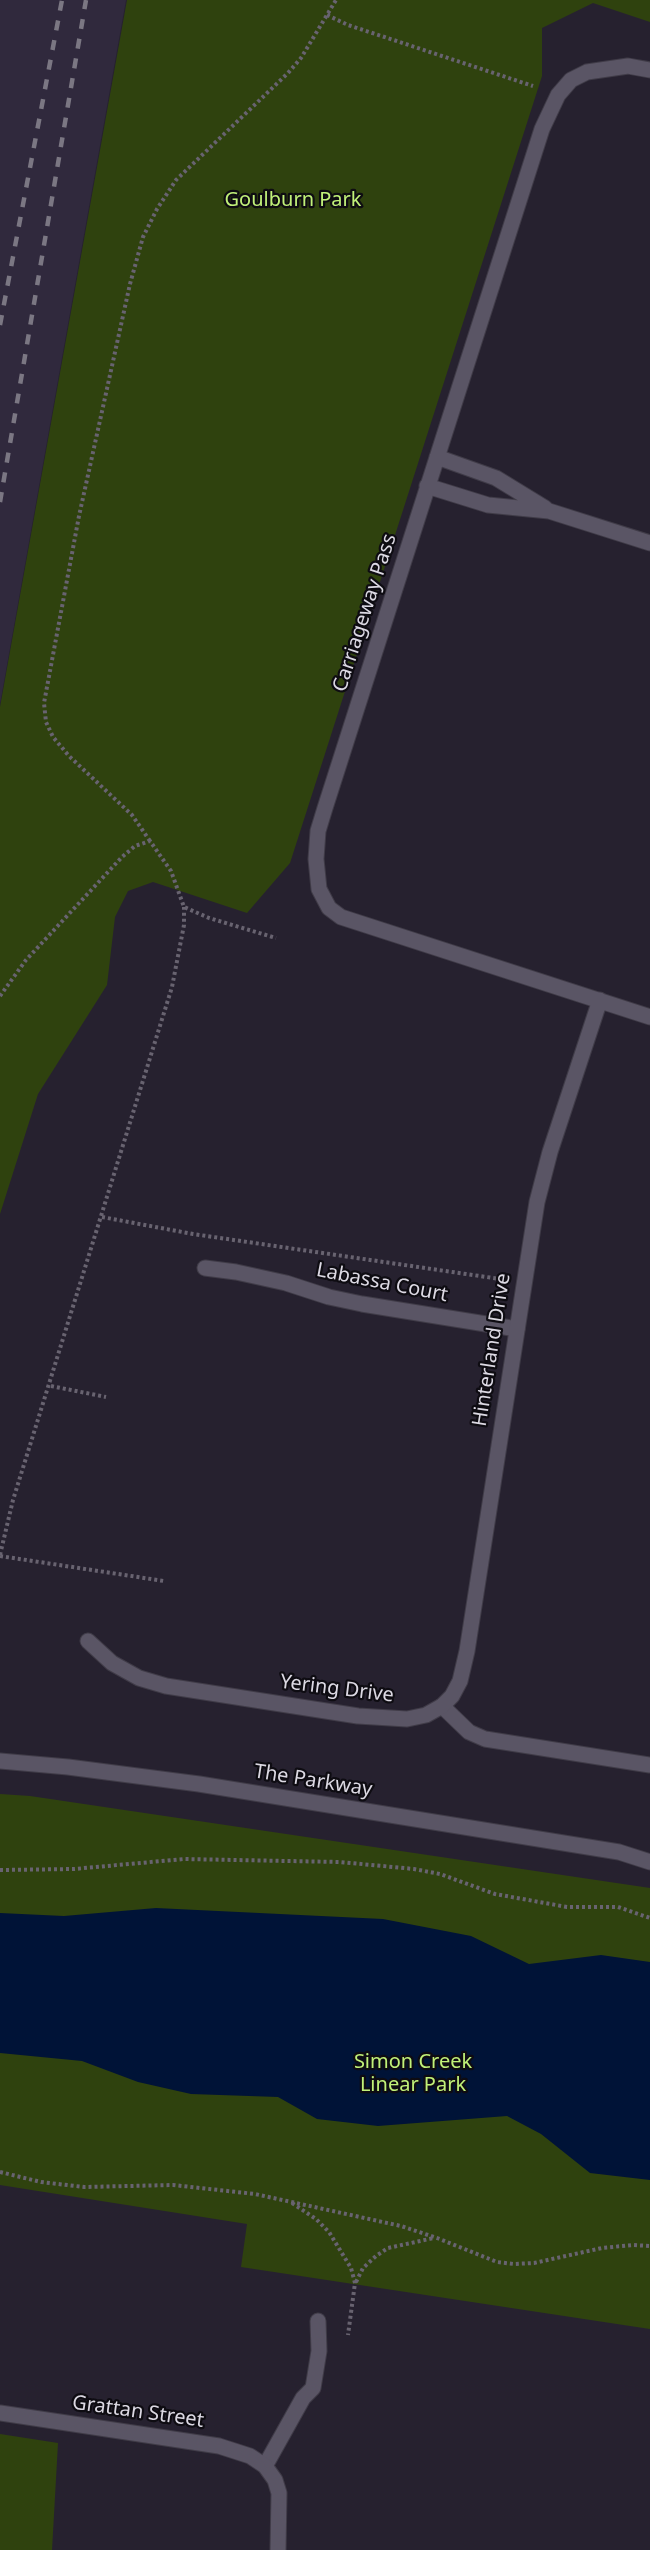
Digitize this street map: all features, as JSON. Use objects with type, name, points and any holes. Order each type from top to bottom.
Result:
[{"type":"street","name":"Carriageway Pass","points":[[650,70],[628,66],[587,72],[571,80],[558,95],[542,129],[318,831],[316,859],[319,889],[329,908],[341,917],[650,1017]]},
{"type":"street","points":[[436,458],[496,478],[549,511]]},
{"type":"street","points":[[427,486],[488,505],[549,511],[650,543]]},
{"type":"street","name":"Hinterland Drive","points":[[441,1706],[452,1696],[460,1682],[467,1652],[537,1202],[550,1152],[600,1000]]},
{"type":"street","name":"Labassa Court","points":[[205,1268],[286,1283],[328,1298],[517,1329]]},
{"type":"street","name":"Yering Drive","points":[[88,1641],[112,1663],[138,1678],[166,1686],[381,1718],[407,1719],[426,1715],[441,1706]]},
{"type":"street","points":[[441,1706],[469,1731],[485,1739],[650,1765]]},
{"type":"street","name":"The Parkway","points":[[0,1761],[68,1767],[199,1784],[619,1852],[650,1862]]},
{"type":"street","name":"The Parkway","points":[[619,1852],[650,1851]]},
{"type":"street","points":[[278,2550],[279,2493],[275,2480],[265,2466],[303,2398],[313,2388],[319,2351],[318,2321]]},
{"type":"street","name":"Grattan Street","points":[[0,2413],[219,2446],[250,2456],[265,2466]]},
{"type":"path","points":[[164,1581],[0,1556],[13,1500],[172,987],[184,925],[184,907],[171,872],[132,815],[69,756],[53,737],[46,722],[44,703],[79,516],[130,284],[144,237],[157,208],[176,180],[288,73],[301,58],[336,0]]},
{"type":"path","points":[[327,15],[348,25],[453,58],[558,95]]},
{"type":"path","points":[[0,996],[26,960],[122,857],[135,846],[150,842]]},
{"type":"path","points":[[184,907],[209,918],[276,938]]},
{"type":"path","points":[[102,1217],[204,1235],[524,1283]]},
{"type":"path","points":[[50,1386],[106,1397]]},
{"type":"path","points":[[0,1870],[74,1869],[184,1859],[340,1862],[414,1869],[440,1874],[495,1894],[567,1907],[618,1907],[650,1918]]},
{"type":"path","points":[[0,2172],[42,2182],[74,2186],[206,2187],[288,2201],[401,2226],[497,2262],[514,2264],[534,2263],[602,2248],[650,2246]]},
{"type":"path","points":[[288,2201],[316,2219],[329,2232],[351,2268],[356,2283]]},
{"type":"path","points":[[346,2346],[356,2283],[363,2268],[388,2248],[436,2238]]},
{"type":"shaded area","points":[[0,0],[126,0],[0,704]]},
{"type":"green space","name":"Goulburn Park","points":[[127,0],[650,0],[650,22],[593,3],[542,28],[542,76],[290,863],[247,913],[153,882],[128,891],[115,917],[107,985],[38,1094],[0,1214],[0,707]]},
{"type":"green space","name":"Simon Creek Linear Park","points":[[0,1794],[30,1796],[650,1888],[650,2329],[241,2267],[247,2224],[0,2185]]},
{"type":"green space","points":[[0,2434],[58,2443],[52,2550],[0,2550]]},
{"type":"water","points":[[156,1908],[383,1919],[471,1936],[529,1964],[601,1955],[650,1962],[650,2180],[590,2173],[541,2134],[507,2116],[378,2126],[317,2119],[278,2097],[191,2094],[138,2082],[82,2061],[0,2053],[0,1913],[64,1916]]},
{"type":"railway","points":[[0,325],[62,0]]},
{"type":"railway","points":[[0,502],[86,0]]}]
